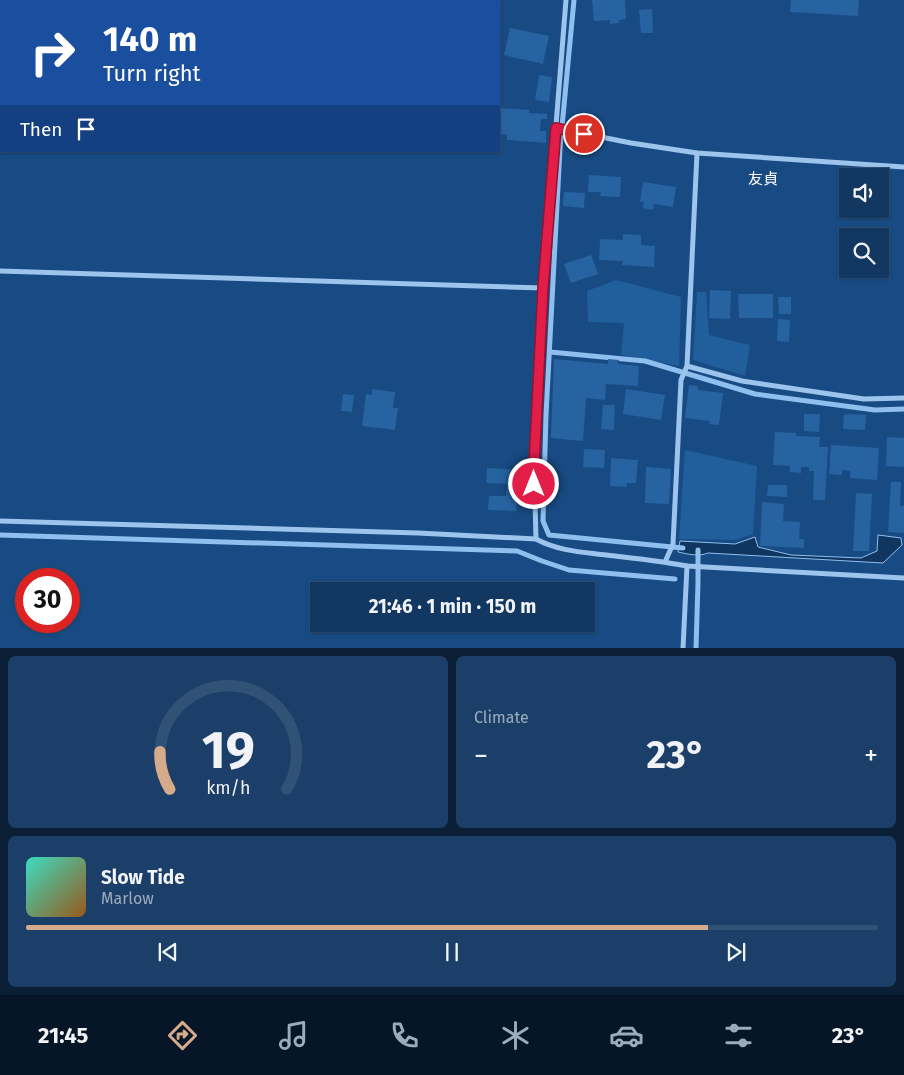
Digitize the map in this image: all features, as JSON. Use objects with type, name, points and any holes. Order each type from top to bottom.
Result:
[{"type":"street","points":[[536,539],[534,466],[543,288],[566,0]]},
{"type":"street","points":[[556,128],[631,143],[696,153],[904,167]]},
{"type":"street","points":[[664,562],[673,544],[681,380],[687,366],[696,153]]},
{"type":"street","points":[[0,271],[543,288]]},
{"type":"street","points":[[687,366],[742,381],[864,400],[904,398]]},
{"type":"street","points":[[0,521],[408,533],[536,539],[544,544],[567,551],[686,566],[904,578]]},
{"type":"street","points":[[683,648],[686,566]]},
{"type":"shaded area","points":[[616,280],[681,297],[679,366],[621,355],[624,323],[588,322],[587,291]]},
{"type":"shaded area","points":[[697,292],[706,292],[709,335],[750,345],[745,376],[693,360]]},
{"type":"shaded area","points":[[685,450],[757,466],[753,534],[735,540],[679,539]]},
{"type":"shaded area","points":[[878,535],[901,538],[902,545],[883,563],[708,553],[697,555],[678,552],[680,541],[735,544],[755,537],[758,547],[791,555],[861,558],[877,551]]},
{"type":"building","points":[[592,0],[625,0],[626,19],[619,20],[619,23],[610,24],[610,20],[594,21]]},
{"type":"building","points":[[791,0],[859,0],[858,16],[790,12]]},
{"type":"building","points":[[652,9],[653,33],[641,33],[639,10]]},
{"type":"building","points":[[510,28],[549,36],[543,64],[504,55]]},
{"type":"building","points":[[539,75],[552,77],[549,102],[535,100]]},
{"type":"building","points":[[500,108],[529,110],[529,113],[547,114],[547,119],[541,119],[540,131],[546,131],[546,143],[507,140],[507,135],[500,134]]},
{"type":"building","points":[[589,175],[621,177],[620,197],[600,196],[601,192],[588,192]]},
{"type":"building","points":[[643,182],[676,187],[673,207],[654,204],[653,210],[643,208],[644,202],[640,202]]},
{"type":"building","points":[[564,192],[585,193],[584,208],[563,206]]},
{"type":"building","points":[[623,234],[641,235],[641,245],[655,246],[654,267],[622,265],[623,261],[599,260],[600,239],[623,240]]},
{"type":"building","points":[[591,255],[598,274],[571,283],[564,264]]},
{"type":"building","points":[[710,290],[731,291],[730,319],[709,318]]},
{"type":"building","points":[[738,294],[773,294],[773,318],[739,318]]},
{"type":"building","points":[[778,297],[791,297],[791,314],[779,314]]},
{"type":"building","points":[[778,319],[790,320],[789,342],[777,341]]},
{"type":"building","points":[[554,359],[608,364],[608,359],[619,360],[618,364],[639,366],[638,386],[606,384],[605,400],[586,398],[583,441],[551,438]]},
{"type":"building","points":[[689,385],[698,386],[698,390],[723,393],[719,425],[709,424],[710,421],[685,418]]},
{"type":"building","points":[[372,389],[395,392],[393,408],[398,408],[395,430],[362,426],[366,394],[372,395]]},
{"type":"building","points":[[626,389],[665,395],[661,420],[623,414]]},
{"type":"building","points":[[343,394],[354,395],[352,412],[341,411]]},
{"type":"building","points":[[603,405],[615,405],[614,430],[601,429]]},
{"type":"building","points":[[804,414],[820,414],[819,432],[804,431]]},
{"type":"building","points":[[844,414],[866,415],[865,430],[843,429]]},
{"type":"building","points":[[775,432],[796,433],[796,436],[820,437],[819,447],[828,447],[825,500],[813,500],[814,471],[809,471],[809,467],[801,467],[801,473],[790,472],[790,466],[773,465]]},
{"type":"building","points":[[887,437],[904,438],[904,467],[886,466]]},
{"type":"building","points":[[831,445],[879,448],[877,480],[850,478],[850,471],[842,470],[842,475],[829,474]]},
{"type":"building","points":[[584,449],[605,450],[604,468],[583,467]]},
{"type":"building","points":[[611,458],[638,460],[636,483],[627,483],[627,487],[610,486]]},
{"type":"building","points":[[646,467],[671,469],[669,504],[645,503]]},
{"type":"building","points":[[487,468],[519,470],[516,511],[488,510],[489,496],[506,496],[507,484],[486,483]]},
{"type":"building","points":[[891,482],[901,482],[900,506],[904,506],[904,533],[888,532]]},
{"type":"building","points":[[768,485],[787,485],[787,497],[767,496]]},
{"type":"building","points":[[856,493],[872,494],[869,551],[853,551]]},
{"type":"building","points":[[762,502],[784,504],[783,521],[800,522],[799,539],[804,539],[804,548],[760,546]]},
{"type":"waterway","points":[[574,0],[560,148],[546,415],[543,521],[549,535],[683,548]]},
{"type":"waterway","points":[[550,352],[645,361],[755,394],[875,410],[904,409]]},
{"type":"waterway","points":[[0,535],[517,551],[569,570],[675,579]]},
{"type":"waterway","points":[[696,648],[698,550]]},
{"type":"district","name":"友貞","points":[[763,179]]},
{"type":"route","points":[[534,484],[543,288],[556,128],[584,134]]}]
